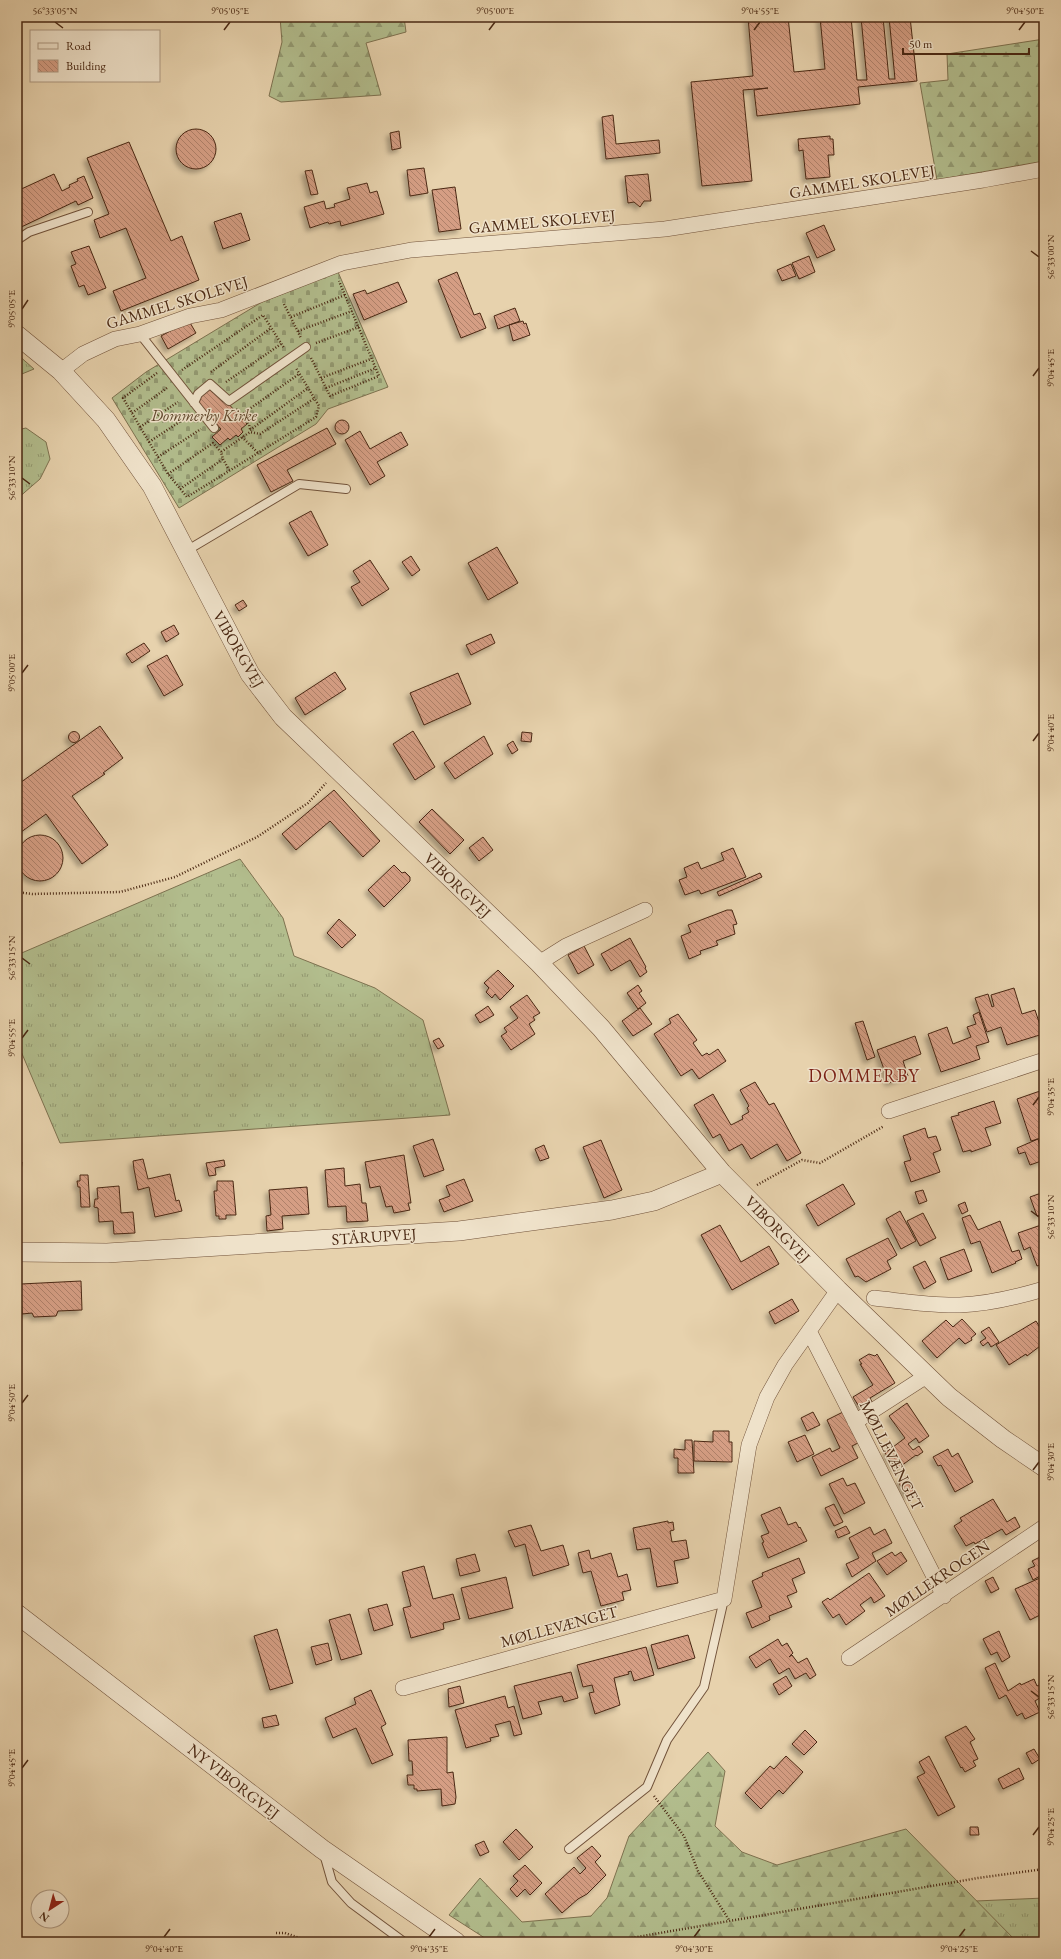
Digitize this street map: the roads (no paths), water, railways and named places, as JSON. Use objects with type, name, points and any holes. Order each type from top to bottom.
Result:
[{"type":"street","name":"GAMMEL SKOLEVEJ","points":[[61,371],[94,348],[115,339],[140,334],[190,316],[221,310],[342,263],[411,250],[665,229],[983,180],[1044,169]]},
{"type":"street","name":"VIBORGVEJ","points":[[17,335],[61,371],[106,420],[152,486],[250,674],[283,717],[539,963],[601,1028],[722,1173],[838,1290],[928,1375],[949,1397],[1003,1439],[1044,1467]]},
{"type":"street","points":[[539,963],[566,946],[646,910]]},
{"type":"street","points":[[889,1111],[1044,1060]]},
{"type":"street","name":"STÅRUPVEJ","points":[[17,1252],[107,1253],[459,1231],[612,1210],[654,1201],[722,1173]]},
{"type":"street","points":[[874,1298],[932,1304],[960,1305],[990,1302],[1044,1289]]},
{"type":"street","points":[[724,1599],[748,1445],[767,1397],[785,1365],[838,1290]]},
{"type":"street","name":"MØLLEVÆNGET","points":[[809,1331],[944,1596]]},
{"type":"street","points":[[855,1422],[928,1375]]},
{"type":"street","name":"MØLLEKROGEN","points":[[850,1658],[944,1596],[1044,1527]]},
{"type":"street","name":"MØLLEVÆNGET","points":[[403,1688],[724,1599]]},
{"type":"street","name":"NY VIBORGVEJ","points":[[17,1614],[322,1849],[456,1942]]},
{"type":"lane","points":[[17,240],[29,232],[88,212]]},
{"type":"lane","points":[[140,334],[214,428]]},
{"type":"lane","points":[[196,406],[198,394],[210,384],[229,401],[306,347]]},
{"type":"lane","points":[[186,552],[299,484],[346,489]]},
{"type":"lane","points":[[569,1849],[647,1787],[667,1740],[704,1687],[724,1599]]},
{"type":"lane","points":[[322,1849],[332,1882],[351,1903],[404,1942]]},
{"type":"district","name":"DOMMERBY","points":[[864,1076]]},
{"type":"park label","name":"Dommerby Kirke","points":[[204,415]]}]
